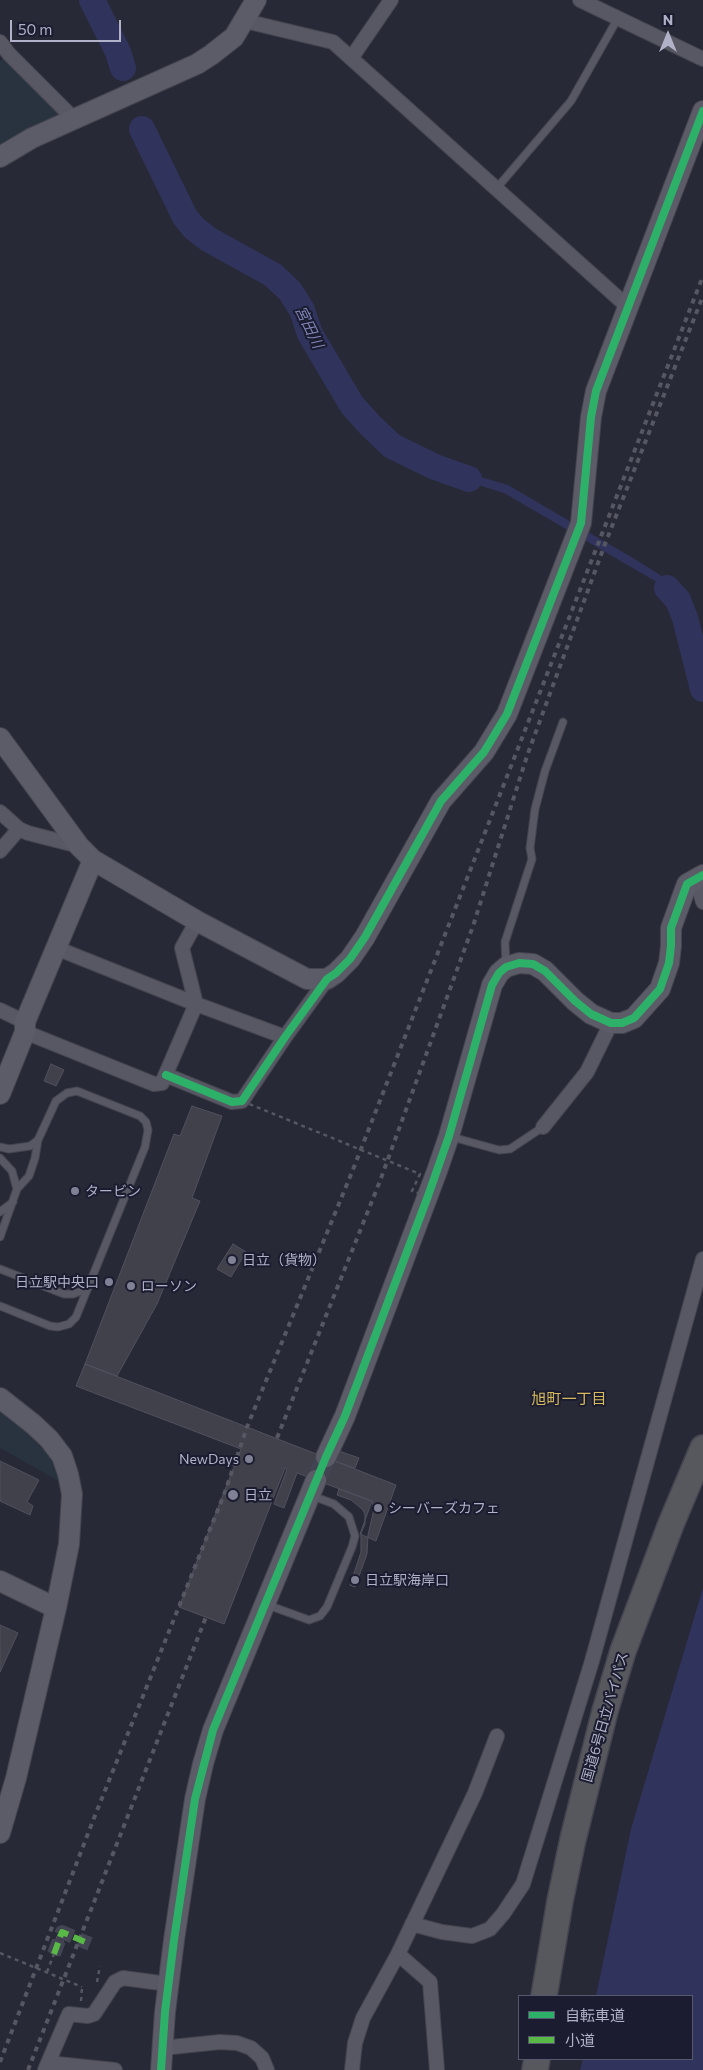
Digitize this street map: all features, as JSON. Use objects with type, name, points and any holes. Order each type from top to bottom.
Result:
[{"type":"highway","name":"国道6号日立バイパス","points":[[544,1995],[573,1838],[605,1711],[623,1651],[671,1524],[703,1448]]},
{"type":"street","points":[[0,157],[32,138],[197,64],[234,38],[256,0]]},
{"type":"street","points":[[352,57],[391,0]]},
{"type":"street","points":[[580,0],[703,59]]},
{"type":"street","points":[[245,21],[333,42],[352,57],[628,307]]},
{"type":"street","points":[[0,42],[9,54],[74,119]]},
{"type":"street","points":[[166,1075],[232,1102],[242,1101],[327,978],[336,973],[350,959],[365,937],[441,802],[484,752],[507,714],[580,523],[591,418],[596,391],[703,111]]},
{"type":"street","points":[[0,738],[86,853]]},
{"type":"street","points":[[0,812],[20,829],[86,853],[197,920],[307,978],[327,978]]},
{"type":"street","points":[[0,850],[20,829]]},
{"type":"street","points":[[0,1094],[56,948],[86,853]]},
{"type":"street","points":[[326,1457],[345,1416],[428,1196],[449,1136],[492,985],[499,973],[506,967],[519,963],[533,964],[545,971],[591,1014],[611,1023],[622,1023],[634,1018],[660,990],[668,963],[671,946],[670,928],[676,910],[687,884],[700,877],[703,902]]},
{"type":"street","points":[[0,1010],[25,1027],[154,1084],[162,1083],[196,1004],[182,948],[197,920]]},
{"type":"street","points":[[56,948],[285,1037]]},
{"type":"street","points":[[542,1127],[587,1072],[611,1023]]},
{"type":"street","points":[[412,1924],[472,1936],[490,1929],[503,1914],[522,1884],[592,1661],[703,1259]]},
{"type":"street","points":[[0,1398],[33,1424],[49,1439],[62,1456],[72,1494],[69,1544],[56,1608],[16,1778],[0,1833]]},
{"type":"street","points":[[161,2070],[168,1984],[195,1799],[203,1764],[213,1730],[313,1488]]},
{"type":"street","points":[[0,1581],[56,1608]]},
{"type":"street","points":[[352,2070],[355,2043],[363,2018],[398,1954],[474,1793],[497,1736]]},
{"type":"street","points":[[398,1954],[430,1982],[437,2070]]},
{"type":"street","points":[[115,2070],[46,2067],[69,2014],[88,2016],[94,2014],[115,1982],[123,1978],[168,1984]]},
{"type":"street","points":[[162,2048],[220,2042],[237,2043],[251,2048],[262,2058],[267,2070]]},
{"type":"lane","points":[[496,189],[571,101],[618,18]]},
{"type":"lane","points":[[506,967],[505,942],[532,858],[530,848],[535,809],[544,771],[563,722]]},
{"type":"lane","points":[[0,1306],[50,1326],[58,1327],[69,1324],[76,1317],[146,1147],[148,1130],[146,1122],[140,1116],[84,1093],[77,1091],[68,1093],[56,1101],[38,1140],[36,1158],[29,1176],[17,1189]]},
{"type":"lane","points":[[449,1136],[499,1150],[510,1150],[542,1127]]},
{"type":"lane","points":[[0,1147],[19,1149],[30,1146],[38,1140]]},
{"type":"lane","points":[[0,1158],[12,1171],[17,1189],[14,1202],[0,1237]]},
{"type":"lane","points":[[0,1212],[14,1202]]},
{"type":"lane","points":[[1,1268],[64,1294],[73,1294],[84,1290],[91,1282]]},
{"type":"lane","points":[[264,1603],[309,1620],[320,1616],[327,1607],[352,1547],[354,1531],[349,1517],[342,1509],[313,1488]]},
{"type":"path","points":[[242,1101],[420,1174],[412,1191],[428,1196]]},
{"type":"path","points":[[0,1953],[82,1987]]},
{"type":"path","points":[[47,1972],[54,1954]]},
{"type":"shaded area","points":[[9,54],[66,117],[0,158],[0,61]]},
{"type":"shaded area","points":[[0,1410],[17,1422],[56,1463],[62,1483],[0,1448]]},
{"type":"water","points":[[437,464],[508,485],[638,561],[660,575],[683,597],[690,615],[679,619],[673,602],[660,584],[504,493],[433,471]]},
{"type":"water","points":[[703,1588],[703,2070],[580,2070],[583,2060],[693,2060],[693,1995],[596,1995],[631,1829]]},
{"type":"building","points":[[51,1064],[64,1070],[56,1086],[44,1081]]},
{"type":"building","points":[[192,1106],[222,1116],[192,1198],[200,1201],[157,1304],[117,1376],[85,1364],[174,1134],[180,1136]]},
{"type":"building","name":"日立（貨物）","points":[[233,1244],[246,1252],[231,1277],[217,1269]]},
{"type":"building","points":[[85,1364],[396,1485],[376,1541],[360,1534],[372,1501],[297,1473],[284,1508],[274,1504],[287,1469],[285,1468],[224,1624],[179,1607],[241,1449],[76,1386]]},
{"type":"building","points":[[339,1451],[359,1458],[355,1468],[335,1461]]},
{"type":"building","points":[[0,1461],[39,1480],[27,1502],[33,1506],[30,1515],[0,1501]]},
{"type":"building","points":[[339,1489],[372,1501],[374,1509],[368,1535],[367,1554],[355,1587],[350,1585],[361,1552],[361,1533],[365,1524],[365,1515],[363,1510],[351,1500],[337,1495]]},
{"type":"building","points":[[0,1625],[18,1633],[0,1672]]},
{"type":"building","points":[[58,1934],[65,1937],[58,1956],[50,1953]]},
{"type":"waterway","name":"宮田川","points":[[92,0],[118,52],[123,68]]},
{"type":"waterway","name":"宮田川","points":[[142,129],[185,217],[194,228],[208,239],[273,275],[290,291],[302,310],[310,334],[352,405],[370,425],[392,446],[435,467],[469,479]]},
{"type":"waterway","name":"宮田川","points":[[667,588],[678,600],[685,618],[703,689]]},
{"type":"tunnel","points":[[316,1480],[326,1457]]},
{"type":"tunnel","points":[[54,1954],[62,1932],[90,1944]]},
{"type":"railway","points":[[0,2062],[94,1818],[225,1492],[247,1427],[352,1172],[703,276]]},
{"type":"railway","points":[[277,1438],[380,1181],[473,926],[527,756],[605,544],[703,296]]},
{"type":"railway","points":[[28,2070],[206,1617]]},
{"type":"marked path","points":[[54,1954],[62,1932],[90,1944]]},
{"type":"cycle path","points":[[166,1075],[232,1102],[242,1101],[327,979],[350,959],[365,937],[441,801],[484,752],[507,714],[581,523],[591,417],[596,391],[703,111]]},
{"type":"cycle path","points":[[161,2070],[165,2012],[174,1940],[195,1799],[213,1730],[326,1457],[345,1416],[428,1196],[449,1136],[492,985],[499,973],[506,967],[519,963],[533,964],[545,971],[591,1014],[611,1023],[622,1023],[634,1018],[660,989],[669,963],[671,928],[687,884],[703,875]]},
{"type":"place","name":"タービン","points":[[75,1191]]},
{"type":"place","name":"日立（貨物）","points":[[232,1260]]},
{"type":"place","name":"日立駅中央口","points":[[109,1282]]},
{"type":"place","name":"ローソン","points":[[131,1286]]},
{"type":"place","name":"NewDays","points":[[249,1459]]},
{"type":"place","name":"日立","points":[[233,1495]]},
{"type":"place","name":"シーバーズカフェ","points":[[378,1508]]},
{"type":"place","name":"日立駅海岸口","points":[[355,1580]]},
{"type":"district","name":"旭町一丁目","points":[[569,1399]]}]
